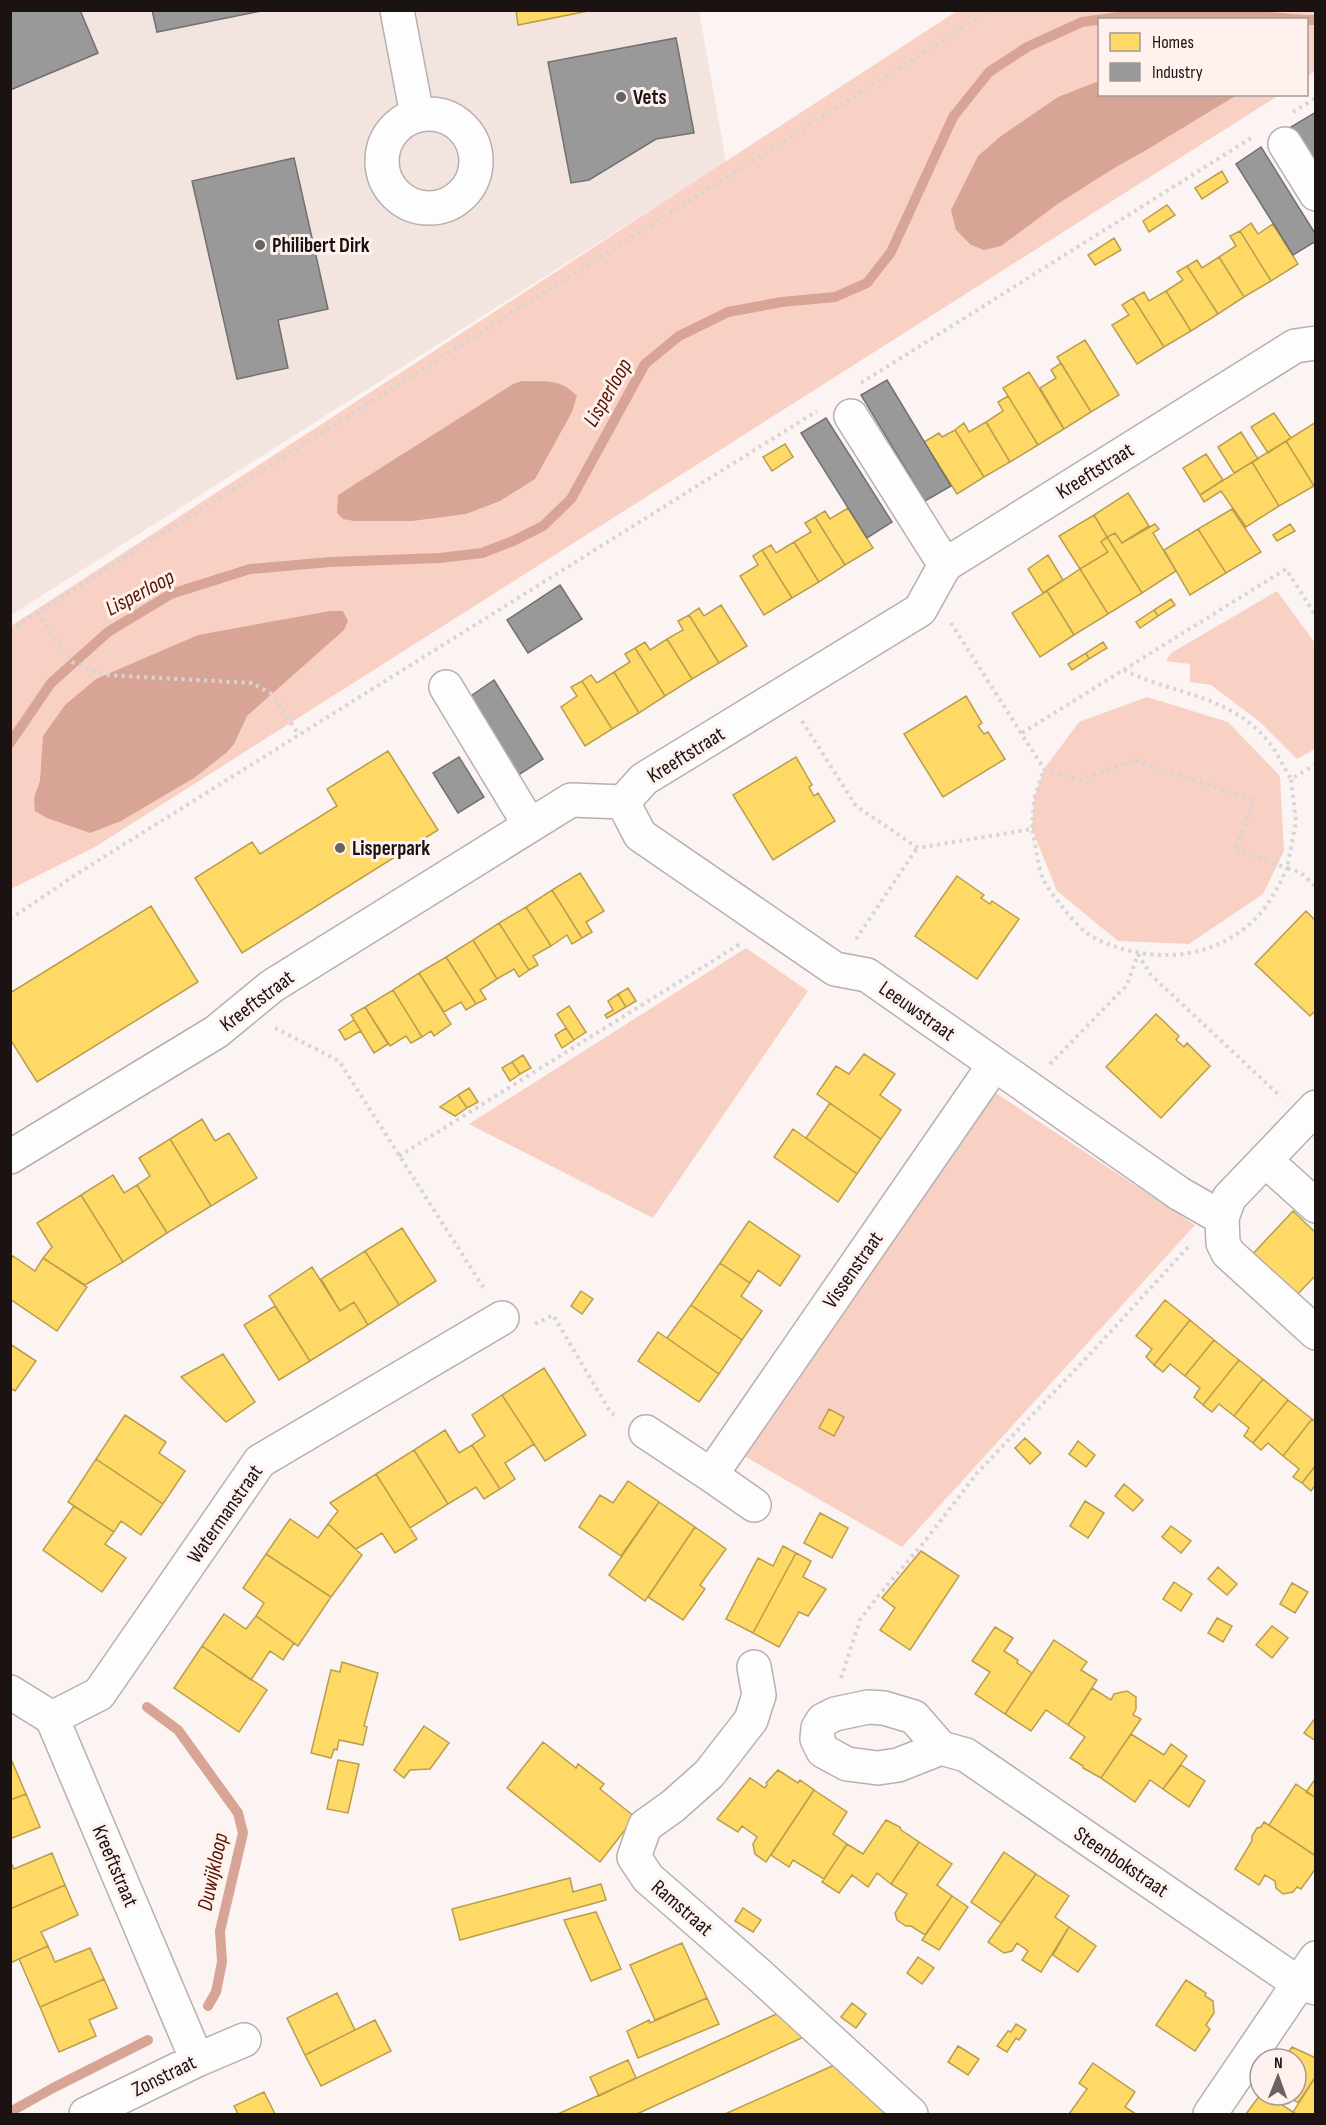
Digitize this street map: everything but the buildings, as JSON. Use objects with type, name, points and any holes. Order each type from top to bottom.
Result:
[{"type":"street","points":[[397,10],[417,116]]},
{"type":"street","points":[[1275,132],[1316,194]]},
{"type":"street","name":"Kreeftstraat","points":[[10,1157],[216,1032],[272,986],[529,824],[571,800],[623,802],[645,779],[920,610],[938,578],[1295,346],[1316,343]]},
{"type":"street","points":[[851,416],[938,578]]},
{"type":"street","points":[[446,687],[529,824]]},
{"type":"street","name":"Leeuwstraat","points":[[623,802],[640,835],[835,969],[867,975],[1180,1194],[1222,1218]]},
{"type":"street","name":"Vissenstraat","points":[[711,1475],[994,1065]]},
{"type":"street","points":[[1310,1112],[1229,1198],[1222,1218],[1223,1244],[1228,1253],[1316,1333]]},
{"type":"street","points":[[1265,1160],[1316,1206]]},
{"type":"street","name":"Watermanstraat","points":[[52,1718],[99,1694],[260,1461],[502,1318]]},
{"type":"street","points":[[646,1432],[754,1505]]},
{"type":"street","name":"Ramstraat","points":[[754,1667],[759,1695],[751,1720],[709,1774],[673,1806],[645,1826],[634,1857],[648,1878],[757,1973],[911,2115]]},
{"type":"street","points":[[10,1692],[52,1718]]},
{"type":"street","points":[[884,1708],[914,1717],[941,1748],[898,1765],[878,1768],[847,1764],[823,1751],[817,1739],[818,1728],[823,1720],[835,1714],[853,1709],[884,1708]]},
{"type":"street","name":"Kreeftstraat","points":[[52,1718],[197,2060]]},
{"type":"street","name":"Steenbokstraat","points":[[941,1748],[966,1755],[1310,1976]]},
{"type":"street","points":[[1210,2115],[1310,1976]]},
{"type":"street","name":"Zonstraat","points":[[86,2115],[197,2060],[244,2040]]},
{"type":"path","points":[[10,630],[991,10]]},
{"type":"path","points":[[858,384],[1275,132],[1316,98]]},
{"type":"path","points":[[10,919],[83,870],[818,410]]},
{"type":"path","points":[[1022,733],[1286,569],[1316,616]]},
{"type":"path","points":[[938,578],[1044,769],[1080,780],[1133,760],[1254,800],[1235,850],[1300,872],[1316,886]]},
{"type":"path","points":[[37,613],[72,662],[104,675],[252,683],[272,694],[299,735]]},
{"type":"path","points":[[1044,769],[1034,800],[1032,829],[1043,878],[1065,911],[1087,933],[1109,945],[1138,953],[1161,956],[1196,953],[1218,945],[1251,923],[1263,910],[1287,868],[1296,822],[1291,780],[1268,741],[1246,719],[1226,706],[1147,681],[1124,670]]},
{"type":"path","points":[[784,693],[856,806],[918,848],[1032,829]]},
{"type":"path","points":[[1291,780],[1316,764]]},
{"type":"path","points":[[835,969],[918,848]]},
{"type":"path","points":[[399,1156],[770,925]]},
{"type":"path","points":[[1027,1088],[1127,985],[1138,953]]},
{"type":"path","points":[[1138,953],[1151,975],[1310,1112]]},
{"type":"path","points":[[242,1011],[339,1061],[502,1318],[532,1326],[553,1315],[611,1413],[646,1432]]},
{"type":"path","points":[[853,1709],[838,1690],[860,1620],[978,1472],[1092,1353],[1190,1245],[1222,1218]]},
{"type":"shaded area","points":[[11,11],[699,11],[726,162],[11,615]]},
{"type":"shaded area","points":[[957,11],[1315,11],[1315,71],[1308,76],[1308,18],[1098,18],[1098,96],[1277,96],[95,847],[11,889],[11,626]]},
{"type":"shaded area","points":[[1098,81],[1098,96],[1235,96],[1059,203],[1001,246],[984,250],[971,245],[956,230],[951,210],[978,156],[1001,136],[1058,97]]},
{"type":"shaded area","points":[[522,381],[545,381],[559,384],[577,396],[572,412],[535,479],[500,501],[466,514],[412,521],[354,521],[343,519],[337,513],[338,495],[513,384]]},
{"type":"shaded area","points":[[1277,591],[1315,643],[1315,749],[1297,759],[1260,722],[1211,685],[1190,682],[1190,664],[1166,661],[1171,653]]},
{"type":"shaded area","points":[[330,611],[343,611],[348,621],[344,630],[247,716],[234,744],[194,778],[121,821],[90,833],[47,818],[35,811],[34,798],[40,781],[43,736],[65,705],[96,679],[198,635]]},
{"type":"shaded area","points":[[1147,697],[1228,722],[1280,776],[1284,851],[1263,894],[1189,944],[1118,941],[1057,891],[1032,829],[1034,799],[1044,769],[1079,722]]},
{"type":"shaded area","points":[[746,948],[808,991],[653,1218],[469,1124]]},
{"type":"shaded area","points":[[993,1091],[1195,1225],[902,1547],[739,1453]]},
{"type":"waterway","name":"Lisperloop","points":[[1111,18],[1148,13],[1235,14],[1282,18]]},
{"type":"waterway","name":"Lisperloop","points":[[10,743],[51,683],[108,632],[171,594],[250,569],[330,562],[440,558],[482,553],[543,526],[571,499],[645,364],[679,336],[728,312],[782,302],[835,297],[867,283],[891,252],[953,117],[989,72],[1027,47],[1082,22],[1098,20]]},
{"type":"waterway","name":"Lisperloop","points":[[1308,20],[1316,20]]},
{"type":"waterway","name":"Duwijkloop","points":[[147,1707],[178,1730],[238,1813],[243,1833],[220,1931],[222,1962],[216,1992],[208,2006]]},
{"type":"waterway","name":"Duwijkloop","points":[[10,2112],[148,2040]]},
{"type":"place","name":"Vets","points":[[621,97]]},
{"type":"place","name":"Philibert Dirk","points":[[260,245]]},
{"type":"place","name":"Lisperpark","points":[[340,848]]}]
